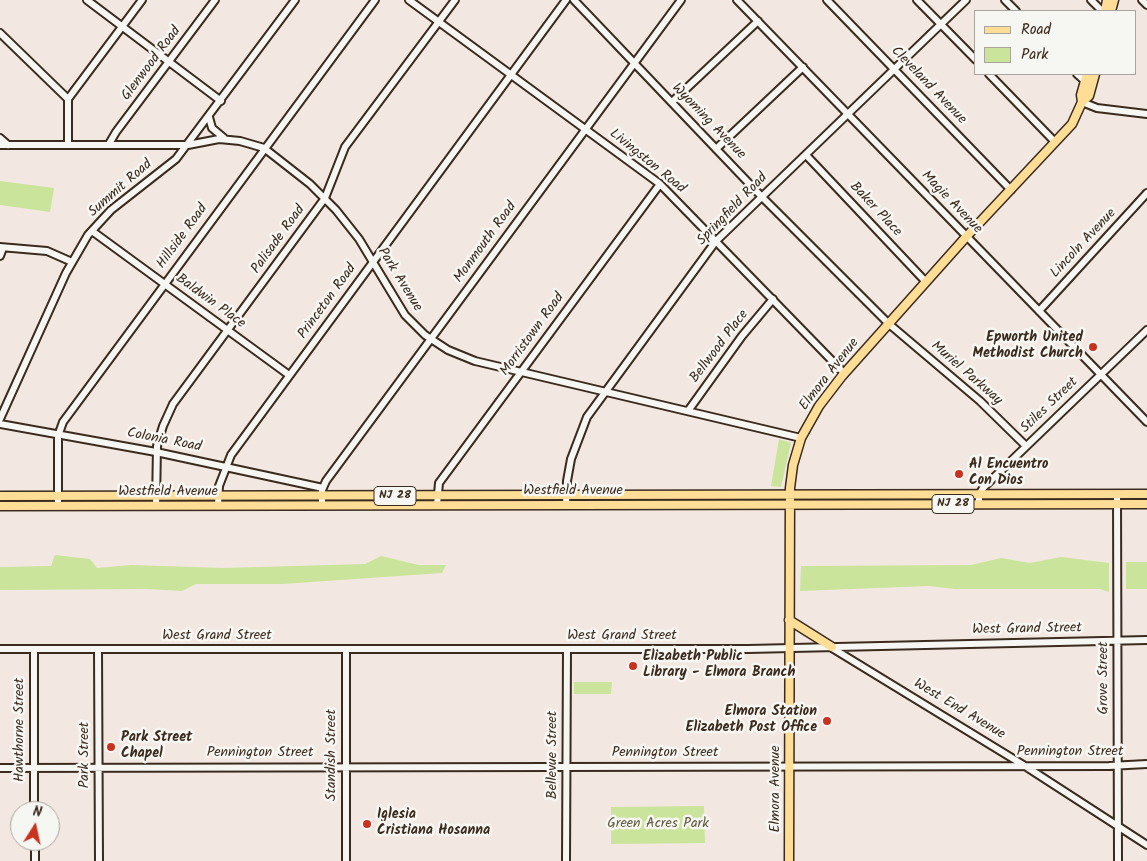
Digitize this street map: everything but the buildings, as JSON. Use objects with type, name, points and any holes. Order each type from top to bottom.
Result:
[{"type":"main road","points":[[1082,102],[1089,96],[1095,75]]},
{"type":"main road","points":[[1082,102],[1081,94],[1086,78]]},
{"type":"main road","name":"Elmora Avenue","points":[[790,861],[789,504],[792,470],[802,438],[819,406],[844,373],[966,237],[1072,124],[1082,102]]},
{"type":"main road","name":"Westfield Avenue","points":[[0,496],[218,496],[322,492],[436,496],[1147,494]]},
{"type":"main road","points":[[679,495],[679,504]]},
{"type":"main road","points":[[899,495],[899,504]]},
{"type":"main road","name":"Westfield Avenue","points":[[0,506],[1147,504]]},
{"type":"main road","points":[[789,620],[832,647]]},
{"type":"street","points":[[87,0],[220,101]]},
{"type":"street","points":[[68,144],[68,99],[142,0]]},
{"type":"street","name":"Glenwood Road","points":[[109,144],[215,0]]},
{"type":"street","name":"Summit Road","points":[[0,419],[72,262],[92,231],[111,210],[176,159],[295,0]]},
{"type":"street","name":"Hillside Road","points":[[58,506],[58,434],[62,422],[375,0]]},
{"type":"street","name":"Livingston Road","points":[[408,0],[660,184],[844,373]]},
{"type":"street","name":"Palisade Road","points":[[156,505],[156,452],[161,431],[170,410],[325,198],[345,147],[455,0]]},
{"type":"street","name":"Princeton Road","points":[[218,505],[218,496],[225,466],[566,0]]},
{"type":"street","name":"Wyoming Avenue","points":[[574,0],[762,197],[888,324]]},
{"type":"street","name":"Monmouth Road","points":[[322,492],[430,339],[681,0]]},
{"type":"street","name":"Magie Avenue","points":[[737,0],[1147,422]]},
{"type":"street","name":"Cleveland Avenue","points":[[827,0],[1010,190]]},
{"type":"street","points":[[917,0],[974,58]]},
{"type":"street","name":"Springfield Road","points":[[566,504],[568,474],[578,438],[587,417],[716,241],[966,0]]},
{"type":"street","points":[[1005,0],[1015,10]]},
{"type":"street","points":[[1091,0],[1102,10]]},
{"type":"street","points":[[1142,0],[1147,5]]},
{"type":"street","points":[[672,102],[758,21]]},
{"type":"street","points":[[0,33],[68,99]]},
{"type":"street","points":[[716,149],[803,67]]},
{"type":"street","points":[[990,75],[1055,142]]},
{"type":"street","points":[[1082,102],[1097,108],[1147,114]]},
{"type":"street","points":[[209,117],[215,132],[227,140]]},
{"type":"street","points":[[0,138],[8,145]]},
{"type":"street","name":"Park Avenue","points":[[0,145],[188,145],[209,140],[227,140],[264,148],[284,162],[325,198],[354,231],[405,316],[430,339],[461,357],[802,438]]},
{"type":"street","name":"Baker Place","points":[[806,155],[926,282]]},
{"type":"street","name":"Morristown Road","points":[[436,496],[439,483],[660,184]]},
{"type":"street","name":"Lincoln Avenue","points":[[1039,311],[1147,194]]},
{"type":"street","name":"Baldwin Place","points":[[92,231],[289,376]]},
{"type":"street","points":[[0,256],[2,247],[47,251],[72,262]]},
{"type":"street","name":"Bellwood Place","points":[[688,411],[742,336],[772,299]]},
{"type":"street","name":"Muriel Parkway","points":[[888,324],[980,402],[1026,446]]},
{"type":"street","name":"Stiles Street","points":[[979,495],[982,488],[1147,330]]},
{"type":"street","name":"Colonia Road","points":[[0,424],[225,466],[322,492]]},
{"type":"street","points":[[322,492],[322,505]]},
{"type":"street","name":"Grove Street","points":[[1117,494],[1118,861]]},
{"type":"street","points":[[979,495],[979,504]]},
{"type":"street","points":[[436,496],[437,505]]},
{"type":"street","name":"West Grand Street","points":[[0,649],[789,648],[1147,640]]},
{"type":"street","name":"West End Avenue","points":[[832,647],[1025,766],[1147,845]]},
{"type":"street","name":"Park Street","points":[[98,649],[99,861]]},
{"type":"street","name":"Bellevue Street","points":[[566,861],[567,649]]},
{"type":"street","name":"Hawthorne Street","points":[[34,650],[34,801]]},
{"type":"street","name":"Standish Street","points":[[346,650],[346,861]]},
{"type":"street","name":"Pennington Street","points":[[0,768],[1118,766],[1147,764]]},
{"type":"green space","points":[[0,181],[54,188],[50,212],[0,205]]},
{"type":"green space","points":[[779,439],[791,443],[781,487],[771,486]]},
{"type":"green space","points":[[55,555],[90,559],[97,568],[131,565],[223,568],[365,564],[381,556],[419,565],[446,565],[442,573],[283,584],[196,584],[182,591],[147,589],[0,590],[0,567],[51,566]]},
{"type":"green space","points":[[1061,557],[1109,563],[1109,592],[1100,589],[955,589],[929,586],[800,591],[801,566],[971,565],[1001,558],[1030,563]]},
{"type":"green space","points":[[1126,562],[1147,562],[1147,589],[1126,589]]},
{"type":"green space","points":[[574,682],[612,682],[611,694],[574,694]]},
{"type":"green space","name":"Green Acres Park","points":[[704,806],[705,843],[611,844],[611,807]]},
{"type":"place","name":"Epworth United Methodist Church","points":[[1093,347]]},
{"type":"place","name":"Al Encuentro Con Dios","points":[[959,474]]},
{"type":"place","name":"Elizabeth Public Library - Elmora Branch","points":[[633,666]]},
{"type":"place","name":"Elmora Station Elizabeth Post Office","points":[[827,721]]},
{"type":"place","name":"Park Street Chapel","points":[[111,747]]},
{"type":"place","name":"Iglesia Cristiana Hosanna","points":[[367,824]]}]
